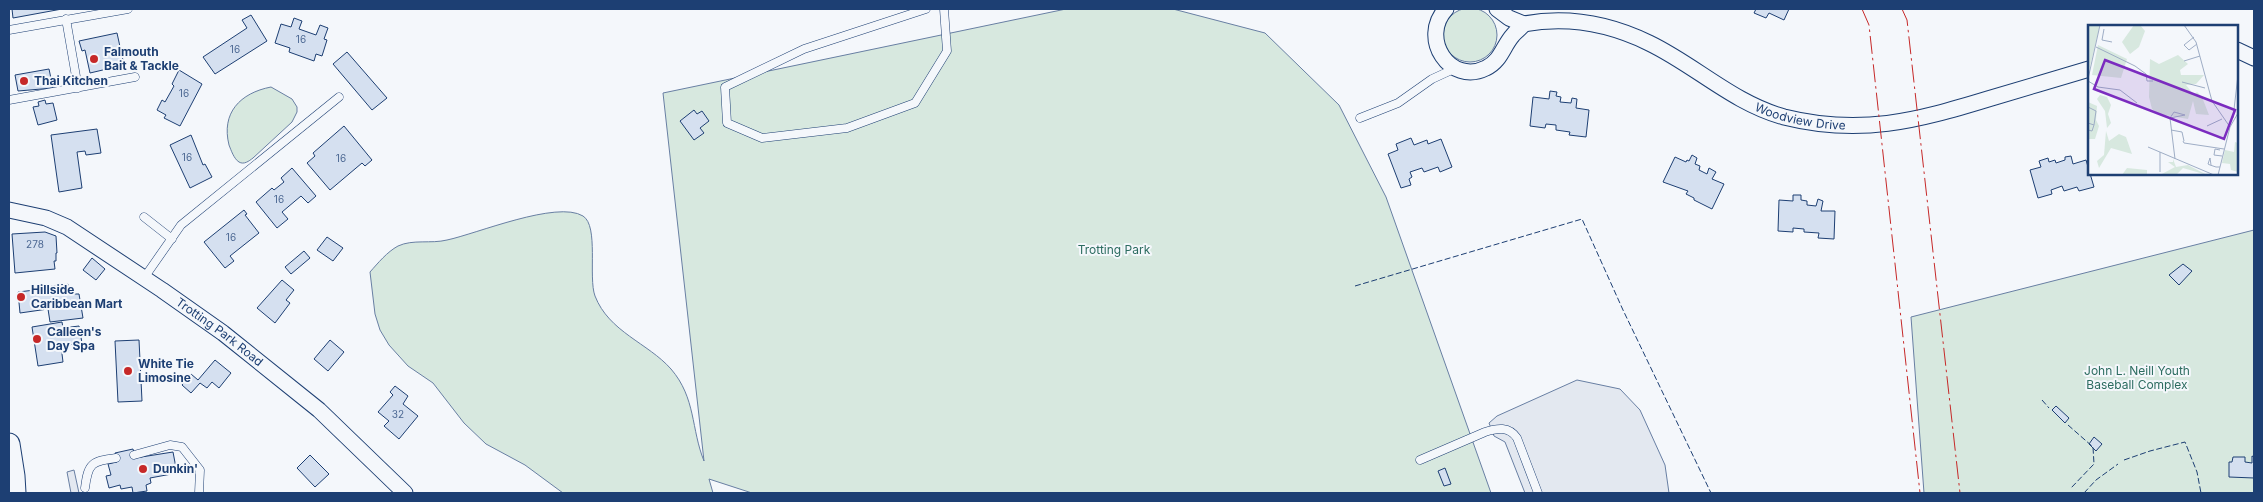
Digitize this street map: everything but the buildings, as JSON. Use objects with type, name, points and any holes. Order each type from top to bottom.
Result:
[{"type":"main road","points":[[9,449],[14,476],[12,491]]},
{"type":"street","points":[[1446,9],[1439,18],[1435,36],[1441,55],[1456,68],[1475,71],[1494,63],[1501,56],[1512,36],[1524,24],[1509,18],[1497,9]]},
{"type":"street","name":"Woodview Drive","points":[[1524,24],[1557,20],[1602,26],[1649,43],[1718,86],[1764,110],[1805,121],[1853,126],[1871,126],[1923,118],[2088,68]]},
{"type":"street","points":[[2238,50],[2254,58]]},
{"type":"street","name":"Trotting Park Road","points":[[9,210],[46,218],[67,228],[144,278],[223,333],[319,410],[405,493]]},
{"type":"lane","points":[[9,30],[128,9]]},
{"type":"lane","points":[[926,9],[804,49],[725,87],[727,123],[762,138],[781,136],[847,128],[915,103],[947,51],[944,9]]},
{"type":"lane","points":[[66,19],[78,88]]},
{"type":"lane","points":[[1360,118],[1398,103],[1432,79],[1456,68]]},
{"type":"lane","points":[[9,100],[135,77]]},
{"type":"lane","points":[[144,278],[181,225],[339,97]]},
{"type":"lane","points":[[144,217],[172,239]]},
{"type":"lane","points":[[1420,460],[1485,432],[1504,429],[1512,432],[1517,438],[1538,493]]},
{"type":"lane","points":[[134,454],[170,445],[182,447],[200,470],[198,493]]},
{"type":"lane","points":[[85,488],[87,471],[93,463],[116,458]]},
{"type":"green space","points":[[1470,8],[1480,10],[1489,16],[1495,25],[1497,35],[1495,45],[1489,54],[1480,60],[1470,62],[1460,60],[1451,54],[1445,45],[1443,35],[1445,25],[1451,16],[1460,10]]},
{"type":"green space","name":"Trotting Park","points":[[1066,9],[1173,9],[1265,33],[1339,105],[1386,197],[1491,493],[752,493],[709,479],[713,493],[563,493],[525,465],[486,444],[464,423],[433,383],[408,366],[389,345],[380,330],[375,314],[370,272],[394,248],[410,243],[435,242],[460,237],[536,215],[571,212],[583,216],[591,230],[592,277],[595,296],[601,308],[619,328],[662,360],[679,380],[689,402],[704,461],[663,93]]},
{"type":"green space","points":[[271,87],[292,99],[297,107],[297,112],[292,122],[253,158],[241,163],[234,157],[229,145],[227,134],[231,114],[235,106],[250,94]]},
{"type":"green space","name":"John L. Neill Youth Baseball Complex","points":[[2254,230],[2254,493],[1924,493],[1911,317]]},
{"type":"shaded area","points":[[1577,380],[1620,389],[1640,410],[1665,465],[1669,493],[1525,493],[1505,442],[1494,436],[1489,423],[1497,416]]},
{"type":"shaded area","points":[[74,470],[79,493],[71,493],[67,472]]},
{"type":"fence","points":[[1355,286],[1582,219],[1623,310],[1711,493]]},
{"type":"fence","points":[[2042,400],[2049,408]]},
{"type":"fence","points":[[2068,425],[2093,447],[2094,464],[2071,488]]},
{"type":"fence","points":[[2124,460],[2185,442],[2197,472],[2201,493]]},
{"type":"fence","points":[[2084,493],[2096,480],[2118,464]]},
{"type":"power","points":[[1862,9],[1869,25],[1920,493]]},
{"type":"power","points":[[1902,9],[1907,20],[1960,493]]},
{"type":"place","name":"Falmouth Bait & Tackle","points":[[94,59]]},
{"type":"place","name":"Thai Kitchen","points":[[24,81]]},
{"type":"place","name":"Hillside Caribbean Mart","points":[[21,297]]},
{"type":"place","name":"Calleen's Day Spa","points":[[37,339]]},
{"type":"place","name":"White Tie Limosine","points":[[128,371]]},
{"type":"place","name":"Dunkin'","points":[[143,469]]}]
